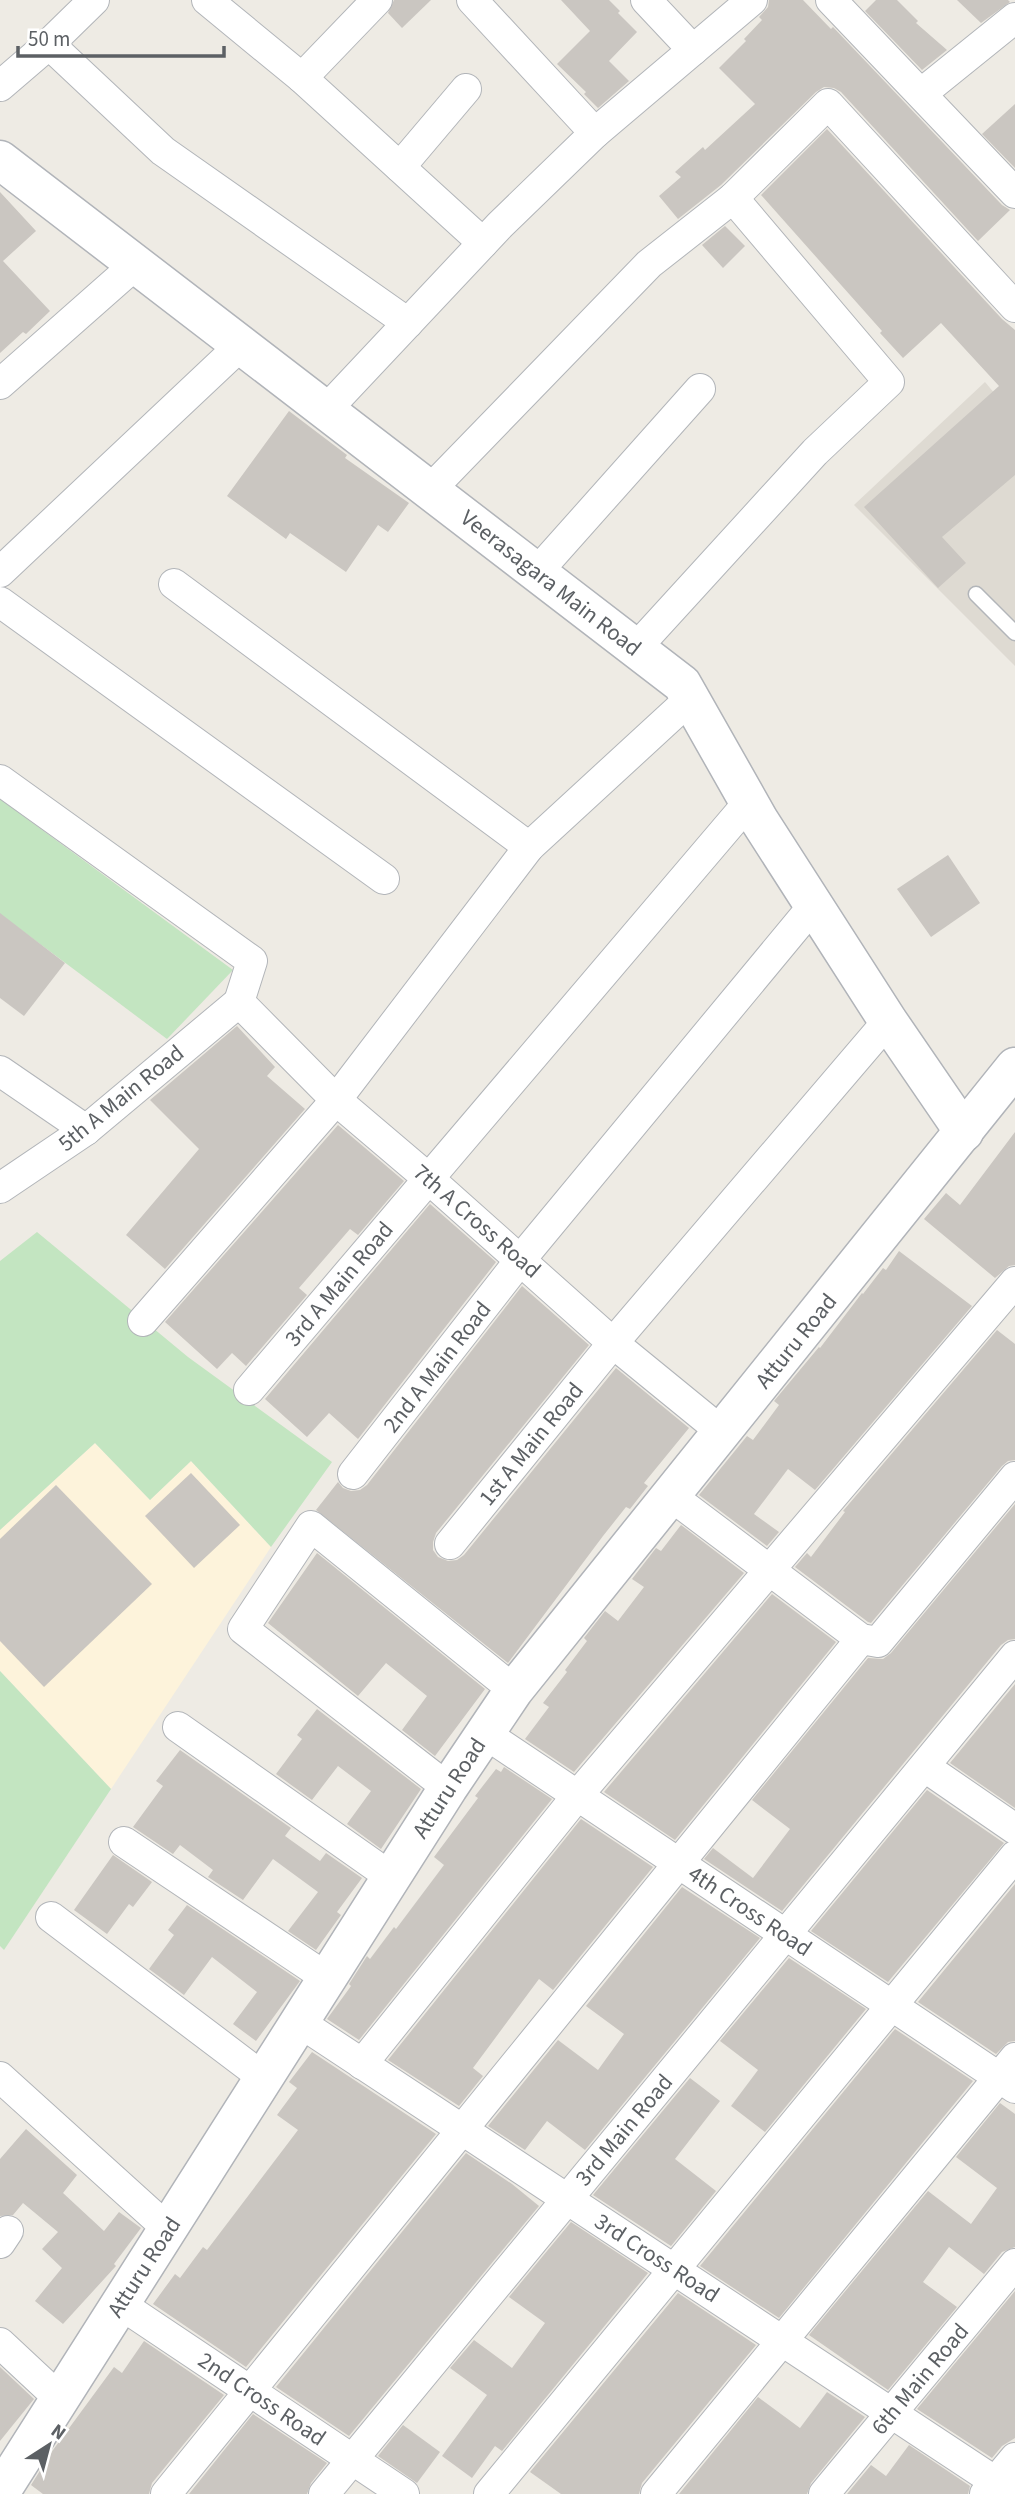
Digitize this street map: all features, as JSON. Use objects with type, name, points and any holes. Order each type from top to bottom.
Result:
[{"type":"street","points":[[0,86],[49,44],[93,0]]},
{"type":"street","points":[[207,0],[302,78],[482,243]]},
{"type":"street","points":[[302,78],[377,0]]},
{"type":"street","points":[[472,0],[595,133]]},
{"type":"street","points":[[646,0],[693,50]]},
{"type":"street","points":[[326,410],[482,243],[595,133],[752,0]]},
{"type":"street","points":[[835,1],[1015,192]]},
{"type":"street","points":[[922,93],[1015,18]]},
{"type":"street","points":[[49,44],[163,151],[408,323]]},
{"type":"street","points":[[400,167],[466,89]]},
{"type":"street","points":[[430,490],[649,264],[733,198],[828,104],[1015,307]]},
{"type":"street","name":"Veerasagara Main Road","points":[[3,166],[136,264],[682,684],[749,802],[888,1021],[964,1132]]},
{"type":"street","points":[[636,648],[815,452],[889,382],[733,198]]},
{"type":"street","points":[[0,384],[136,264]]},
{"type":"street","points":[[0,572],[241,345]]},
{"type":"street","points":[[537,572],[700,389]]},
{"type":"street","points":[[174,584],[529,848]]},
{"type":"street","points":[[0,602],[384,879]]},
{"type":"street","points":[[143,1321],[336,1100],[529,848],[691,698]]},
{"type":"street","points":[[0,780],[251,961],[239,1002]]},
{"type":"street","name":"3rd A Main Road","points":[[249,1390],[749,802]]},
{"type":"street","name":"2nd A Main Road","points":[[353,1474],[521,1259],[814,905]]},
{"type":"street","name":"7th A Cross Road","points":[[239,1002],[336,1100],[429,1178],[613,1343],[722,1432]]},
{"type":"street","name":"5th A Main Road","points":[[0,1188],[86,1130],[239,1002]]},
{"type":"street","name":"1st A Main Road","points":[[450,1544],[613,1343],[888,1021]]},
{"type":"street","name":"Atturu Road","points":[[0,2493],[391,1877],[514,1690],[1015,1067]]},
{"type":"street","points":[[0,1071],[86,1130]]},
{"type":"street","points":[[362,2064],[578,1796],[1015,1282]]},
{"type":"street","points":[[671,1496],[861,1639],[878,1642],[1015,1477]]},
{"type":"street","points":[[448,1788],[243,1629],[311,1526],[514,1690]]},
{"type":"street","points":[[166,2494],[861,1639]]},
{"type":"street","name":"3rd Main Road","points":[[324,2494],[1015,1656]]},
{"type":"street","points":[[178,1727],[391,1877]]},
{"type":"street","name":"4th Cross Road","points":[[484,1733],[892,2006],[1010,2075]]},
{"type":"street","points":[[925,1767],[1015,1829]]},
{"type":"street","points":[[124,1842],[327,1978]]},
{"type":"street","points":[[489,2494],[1015,1856]]},
{"type":"street","points":[[51,1917],[264,2078]]},
{"type":"street","name":"3rd Cross Road","points":[[299,2022],[891,2413],[998,2490]]},
{"type":"street","points":[[656,2494],[782,2341],[1010,2075]]},
{"type":"street","points":[[0,2077],[168,2229]]},
{"type":"street","name":"6th Main Road","points":[[824,2494],[1015,2264]]},
{"type":"street","name":"2nd Cross Road","points":[[120,2304],[404,2494]]},
{"type":"street","points":[[0,2343],[60,2399]]},
{"type":"street","points":[[998,2490],[1015,2458]]},
{"type":"lane","points":[[976,594],[1015,633]]},
{"type":"shaded area","points":[[985,382],[1015,418],[1015,666],[854,505]]},
{"type":"shaded area","points":[[95,1443],[150,1500],[191,1461],[271,1547],[111,1789],[0,1671],[0,1530]]},
{"type":"green space","points":[[0,799],[233,970],[167,1039],[0,914]]},
{"type":"green space","points":[[37,1232],[188,1357],[332,1462],[271,1547],[191,1461],[150,1500],[95,1443],[0,1530],[0,1261]]},
{"type":"green space","points":[[0,1671],[111,1789],[4,1950],[0,1946]]},
{"type":"building","points":[[394,0],[431,0],[402,28],[388,13]]},
{"type":"building","points":[[561,0],[609,0],[637,32],[609,61],[629,81],[598,108],[584,94],[586,92],[557,64],[590,31]]},
{"type":"building","points":[[769,0],[803,0],[831,29],[833,27],[1002,205],[1010,210],[978,241],[841,92],[824,87],[721,185],[678,219],[659,196],[681,177],[675,172],[703,147],[705,150],[755,104],[719,68],[762,20],[759,17],[768,7]]},
{"type":"building","points":[[876,0],[897,0],[918,21],[916,23],[947,50],[922,70],[865,11]]},
{"type":"building","points":[[957,0],[1008,0],[1010,2],[981,23]]},
{"type":"building","points":[[1015,104],[1015,168],[982,134]]},
{"type":"building","points":[[827,129],[1015,330],[1015,475],[942,537],[966,563],[938,588],[864,507],[999,386],[941,323],[903,358],[761,195]]},
{"type":"building","points":[[0,192],[36,231],[3,261],[50,311],[26,334],[23,332],[0,353]]},
{"type":"building","points":[[725,226],[745,246],[723,268],[702,245]]},
{"type":"building","points":[[289,411],[347,455],[345,458],[409,503],[388,532],[378,525],[346,572],[290,533],[286,539],[227,496]]},
{"type":"building","points":[[948,855],[980,903],[931,937],[897,889]]},
{"type":"building","points":[[0,913],[65,963],[24,1016],[0,998]]},
{"type":"building","points":[[237,1026],[275,1067],[267,1076],[305,1109],[165,1269],[126,1235],[199,1149],[150,1100]]},
{"type":"building","points":[[338,1125],[404,1181],[358,1235],[350,1229],[299,1288],[307,1295],[246,1366],[232,1353],[217,1369],[165,1322]]},
{"type":"building","points":[[1015,1132],[1015,1265],[1009,1266],[995,1278],[924,1219],[946,1193],[960,1205]]},
{"type":"building","points":[[430,1204],[496,1262],[358,1439],[329,1413],[307,1437],[265,1399]]},
{"type":"building","points":[[899,1251],[972,1306],[815,1490],[788,1469],[754,1514],[779,1532],[767,1546],[699,1495],[747,1436],[753,1440],[779,1405],[774,1401],[883,1268],[886,1270]]},
{"type":"building","points":[[522,1286],[589,1345],[436,1533],[433,1550],[438,1557],[448,1561],[457,1560],[464,1555],[616,1368],[689,1428],[644,1483],[648,1486],[630,1509],[626,1507],[603,1536],[508,1663],[316,1510],[338,1482],[351,1491],[360,1490],[367,1485]]},
{"type":"building","points":[[997,1330],[1015,1344],[1015,1460],[1002,1466],[871,1623],[868,1622],[795,1567],[807,1553],[811,1557],[845,1512],[843,1511]]},
{"type":"building","points":[[191,1473],[240,1525],[194,1568],[145,1516]]},
{"type":"building","points":[[56,1485],[152,1584],[44,1687],[0,1641],[0,1539]]},
{"type":"building","points":[[1015,1504],[1015,1639],[1001,1645],[782,1911],[704,1859],[713,1848],[753,1878],[790,1829],[752,1800],[868,1658],[883,1659],[891,1653]]},
{"type":"building","points":[[681,1525],[744,1573],[574,1772],[525,1739],[549,1707],[543,1703],[587,1641],[584,1638],[605,1611],[618,1621],[644,1587],[632,1579],[656,1548],[661,1551]]},
{"type":"building","points":[[317,1553],[485,1689],[435,1756],[402,1730],[427,1696],[386,1663],[358,1696],[268,1623]]},
{"type":"building","points":[[772,1594],[836,1642],[675,1840],[604,1792]]},
{"type":"building","points":[[1015,1684],[1015,1808],[950,1763]]},
{"type":"building","points":[[317,1709],[421,1789],[381,1849],[347,1824],[371,1791],[338,1766],[312,1800],[276,1774],[302,1739],[297,1735]]},
{"type":"building","points":[[180,1750],[291,1828],[285,1836],[320,1861],[326,1853],[362,1878],[337,1912],[341,1915],[316,1950],[288,1931],[318,1892],[273,1859],[243,1900],[208,1877],[213,1870],[180,1845],[173,1854],[133,1827],[163,1786],[156,1781]]},
{"type":"building","points":[[504,1767],[552,1799],[359,2040],[327,2019],[351,1986],[349,1984],[367,1956],[370,1959],[394,1927],[396,1929],[444,1865],[434,1857],[496,1769],[501,1772]]},
{"type":"building","points":[[927,1790],[1004,1843],[888,1982],[811,1931]]},
{"type":"building","points":[[581,1819],[653,1867],[553,1990],[539,1979],[473,2068],[483,2076],[459,2106],[388,2060]]},
{"type":"building","points":[[113,1855],[152,1882],[133,1907],[129,1904],[107,1934],[74,1910]]},
{"type":"building","points":[[1015,1884],[1015,2041],[1008,2042],[996,2054],[918,2002]]},
{"type":"building","points":[[682,1887],[760,1938],[585,2150],[547,2121],[525,2150],[488,2126],[558,2040],[598,2070],[624,2034],[586,2006]]},
{"type":"building","points":[[187,1905],[300,1981],[256,2041],[233,2024],[257,1992],[212,1957],[184,1995],[149,1969],[174,1935],[168,1930]]},
{"type":"building","points":[[789,1958],[866,2009],[765,2132],[731,2106],[758,2070],[720,2041]]},
{"type":"building","points":[[895,2029],[973,2081],[779,2318],[700,2266]]},
{"type":"building","points":[[312,2052],[436,2134],[246,2367],[153,2304],[175,2274],[180,2278],[203,2247],[207,2250],[298,2130],[277,2115],[297,2088],[289,2082]]},
{"type":"building","points":[[690,2078],[720,2101],[675,2159],[716,2191],[671,2246],[593,2195]]},
{"type":"building","points":[[1000,2103],[1015,2114],[1015,2247],[1002,2252],[984,2274],[949,2247],[923,2282],[957,2307],[888,2390],[809,2335],[928,2191],[971,2224],[997,2188],[956,2157]]},
{"type":"building","points":[[26,2129],[77,2175],[63,2193],[104,2231],[119,2212],[141,2228],[114,2264],[116,2266],[63,2324],[35,2301],[62,2268],[42,2249],[58,2232],[23,2203],[13,2215],[0,2216],[0,2159]]},
{"type":"building","points":[[466,2153],[539,2206],[349,2436],[276,2387]]},
{"type":"building","points":[[571,2222],[648,2273],[502,2451],[495,2446],[472,2478],[442,2456],[487,2395],[450,2368],[474,2340],[512,2368],[545,2323],[509,2297]]},
{"type":"building","points":[[1015,2291],[1015,2438],[1002,2446],[992,2458],[917,2409]]},
{"type":"building","points":[[678,2293],[756,2345],[642,2483],[639,2494],[561,2494],[530,2472]]},
{"type":"building","points":[[144,2341],[224,2395],[152,2483],[149,2494],[43,2494],[31,2485],[53,2450],[114,2367],[122,2373]]},
{"type":"building","points":[[0,2367],[34,2399],[0,2441]]},
{"type":"building","points":[[827,2392],[865,2417],[811,2483],[807,2494],[679,2494],[758,2397],[800,2428]]},
{"type":"building","points":[[253,2414],[327,2463],[311,2483],[307,2494],[189,2494]]},
{"type":"building","points":[[403,2425],[440,2452],[417,2483],[378,2456]]},
{"type":"building","points":[[909,2445],[970,2486],[968,2494],[847,2494],[871,2465],[886,2476]]}]
